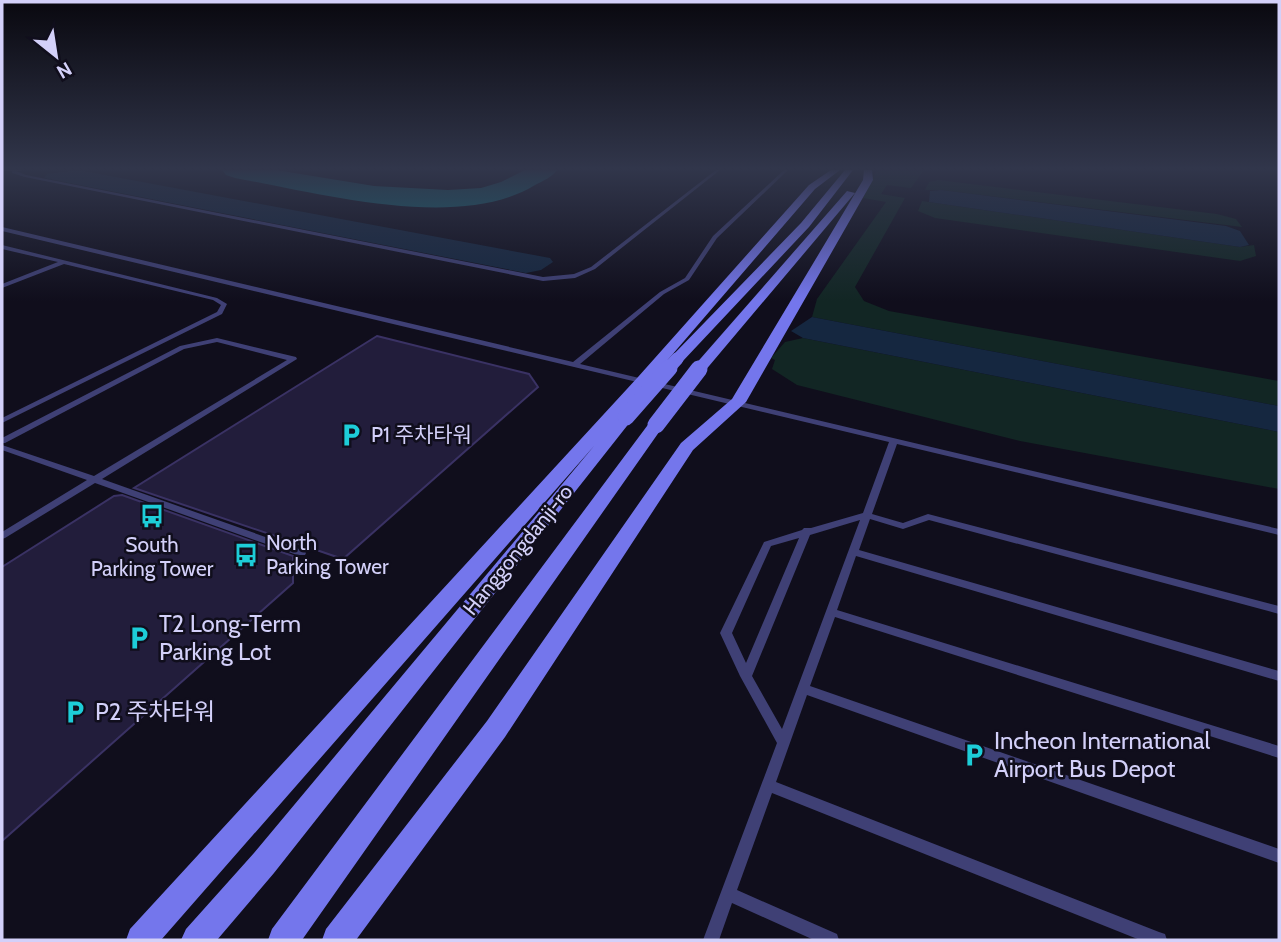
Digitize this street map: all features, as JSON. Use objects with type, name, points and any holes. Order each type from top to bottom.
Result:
[{"type":"street","points":[[142,940],[643,380],[788,214]]},
{"type":"street","name":"Hanggongdanji-ro","points":[[197,940],[264,863],[626,417],[814,214]]},
{"type":"street","name":"Hanggongdanji-ro","points":[[283,940],[656,425],[699,369],[837,214]]},
{"type":"street","points":[[337,940],[496,729],[687,447],[738,402],[843,214]]},
{"type":"lane","points":[[215,214],[543,279],[575,275],[593,268],[662,214]]},
{"type":"lane","points":[[575,364],[662,293],[687,279],[715,237],[739,214]]},
{"type":"lane","points":[[2,229],[1279,532]]},
{"type":"lane","points":[[2,247],[215,299],[224,304],[220,313],[2,421]]},
{"type":"lane","points":[[2,286],[63,262]]},
{"type":"lane","points":[[2,441],[182,347],[217,340],[293,359],[2,536]]},
{"type":"lane","points":[[710,940],[894,440]]},
{"type":"lane","points":[[2,447],[301,553]]},
{"type":"lane","points":[[783,743],[726,634],[766,544],[807,530],[866,515],[903,526],[928,517],[1279,610]]},
{"type":"lane","points":[[746,676],[807,530]]},
{"type":"lane","points":[[853,552],[1279,676]]},
{"type":"lane","points":[[831,612],[1279,752]]},
{"type":"lane","points":[[803,689],[1279,856]]},
{"type":"lane","points":[[768,785],[1159,940]]},
{"type":"lane","points":[[728,894],[831,940]]},
{"type":"green space","points":[[877,214],[896,214],[855,287],[864,301],[889,311],[1279,381],[1279,406],[812,317],[817,299]]},
{"type":"green space","points":[[925,214],[1012,214],[1240,247],[1254,245],[1256,256],[1240,261],[935,218]]},
{"type":"green space","points":[[1136,214],[1217,214],[1236,219],[1242,227]]},
{"type":"green space","points":[[803,338],[1279,432],[1279,489],[1020,441],[797,385],[772,369],[775,360],[771,358],[785,342]]},
{"type":"water","points":[[226,214],[314,214],[550,258],[553,262],[541,270],[526,273]]},
{"type":"water","points":[[1012,214],[1131,214],[1226,226],[1240,231],[1249,245],[1240,247]]},
{"type":"water","points":[[812,317],[1279,406],[1279,432],[803,338],[791,331]]},
{"type":"building","name":"P1 주차타워","points":[[377,336],[529,374],[538,387],[343,559],[134,488]]},
{"type":"building","name":"P2 주차타워","points":[[122,495],[293,556],[293,583],[2,841],[2,567],[114,496]]},
{"type":"place","name":"P1 주차타워","points":[[351,435]]},
{"type":"place","name":"South Parking Tower","points":[[152,516]]},
{"type":"place","name":"North Parking Tower","points":[[246,555]]},
{"type":"place","name":"T2 Long-Term Parking Lot","points":[[139,638]]},
{"type":"place","name":"P2 주차타워","points":[[75,712]]},
{"type":"place","name":"Incheon International Airport Bus Depot","points":[[974,755]]}]
